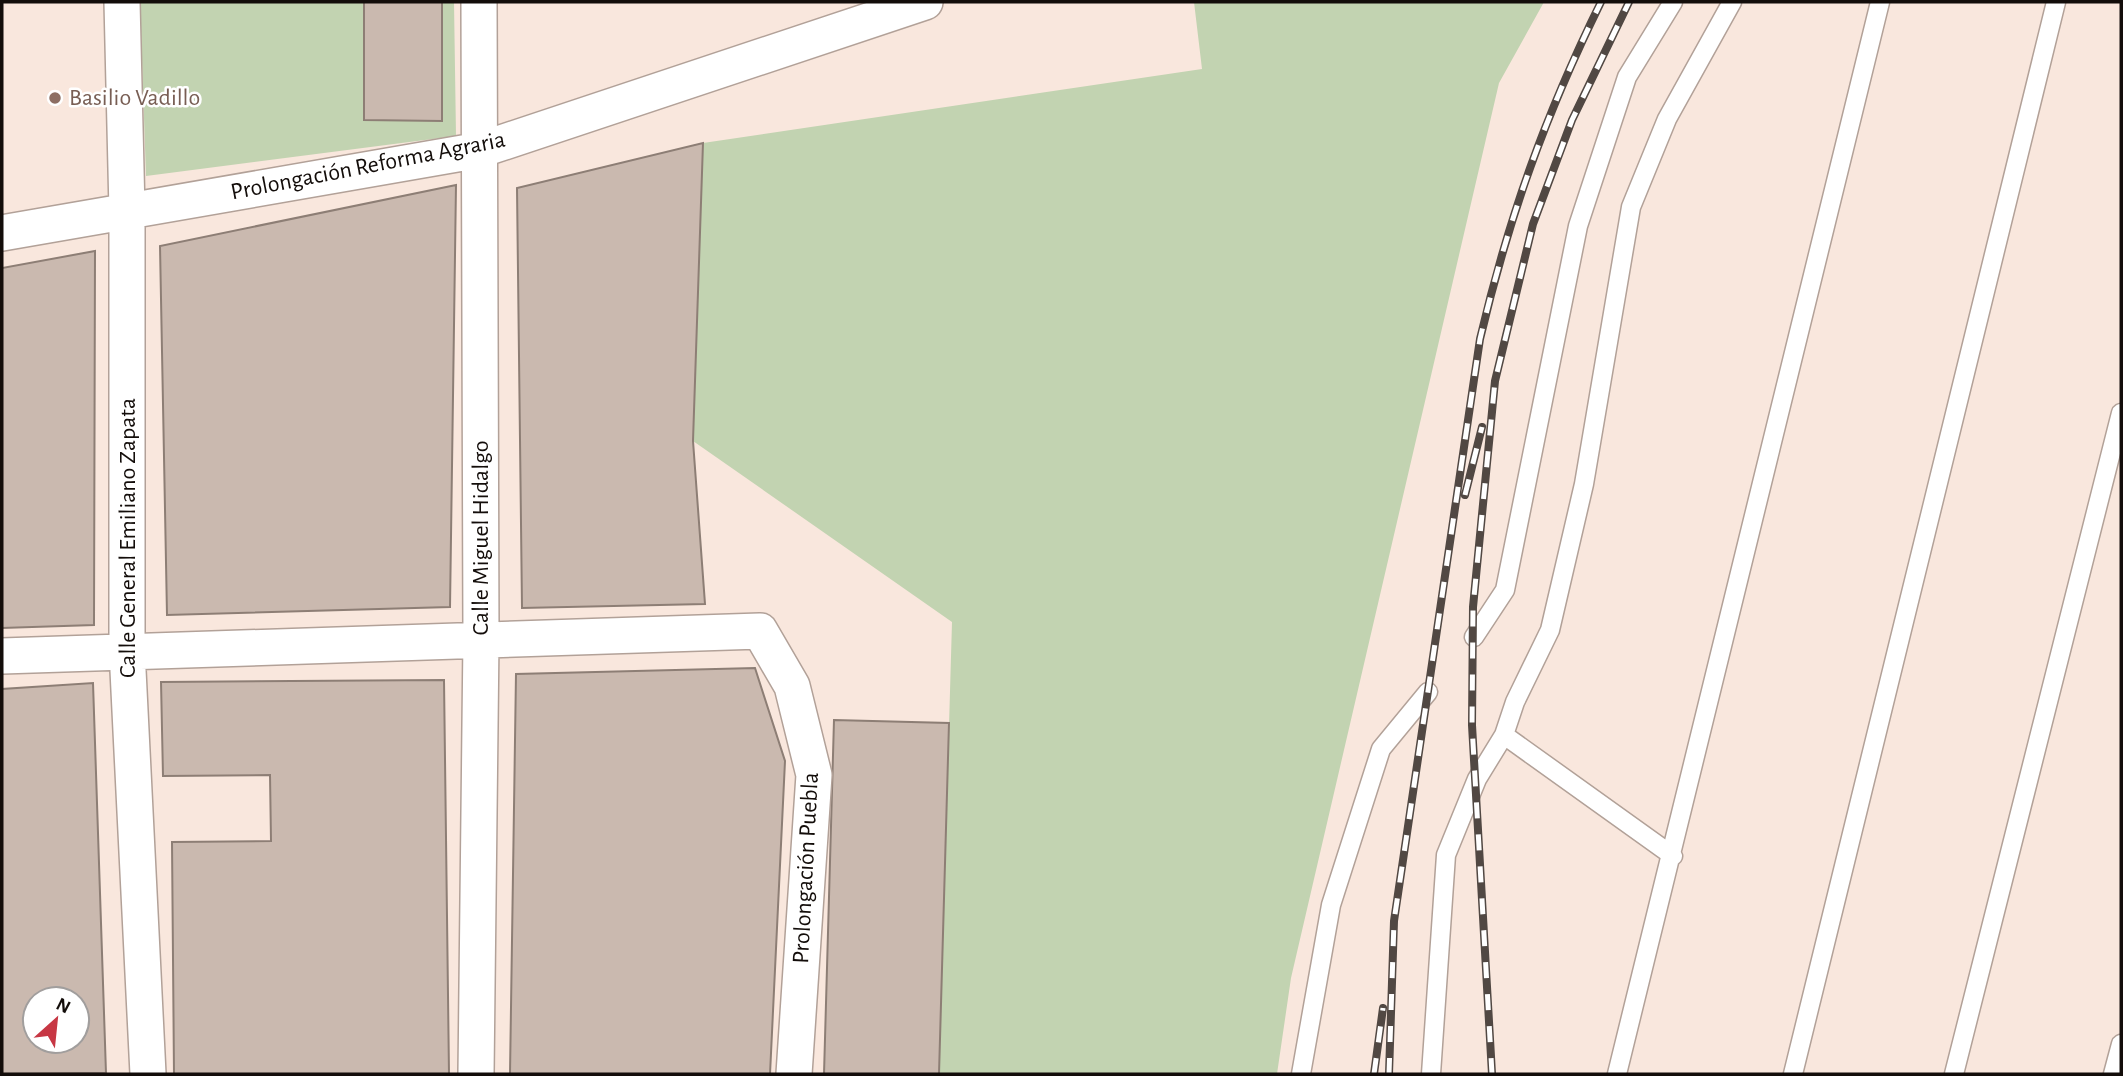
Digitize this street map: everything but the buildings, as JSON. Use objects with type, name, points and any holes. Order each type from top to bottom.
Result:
[{"type":"street","name":"Calle General Emiliano Zapata","points":[[122,2],[127,211],[127,650],[148,1074]]},
{"type":"street","name":"Calle Miguel Hidalgo","points":[[476,1074],[481,639],[479,2]]},
{"type":"street","name":"Prolongación Reforma Agraria","points":[[2,233],[480,150],[925,2]]},
{"type":"street","name":"Prolongación Puebla","points":[[481,639],[760,631],[792,686],[814,775],[794,1074]]},
{"type":"street","points":[[2,656],[481,639]]},
{"type":"lane","points":[[1474,637],[1505,590],[1578,226],[1627,77],[1673,2]]},
{"type":"lane","points":[[1431,1074],[1446,855],[1477,779],[1504,734],[1515,702],[1550,630],[1584,484],[1631,206],[1667,119],[1732,2]]},
{"type":"lane","points":[[1617,1074],[1673,856],[1880,2]]},
{"type":"lane","points":[[1793,1074],[2056,2]]},
{"type":"lane","points":[[1954,1074],[2121,414]]},
{"type":"lane","points":[[1301,1074],[1331,905],[1381,749],[1428,692]]},
{"type":"lane","points":[[1504,734],[1673,856]]},
{"type":"lane","points":[[2113,1074],[2121,1044]]},
{"type":"green space","points":[[140,2],[454,2],[456,136],[146,176]]},
{"type":"green space","points":[[1194,2],[1544,2],[1499,83],[1291,978],[1277,1074],[939,1074],[952,622],[693,441],[703,143],[1202,69]]},
{"type":"railway","points":[[1389,1074],[1394,921],[1480,339],[1503,250],[1530,167],[1601,2]]},
{"type":"railway","points":[[1492,1074],[1472,725],[1473,607],[1495,381],[1533,224],[1572,120],[1629,2]]},
{"type":"railway","points":[[1465,495],[1482,427]]},
{"type":"railway","points":[[1374,1074],[1383,1008]]},
{"type":"place","name":"Basilio Vadillo","points":[[55,98]]}]
